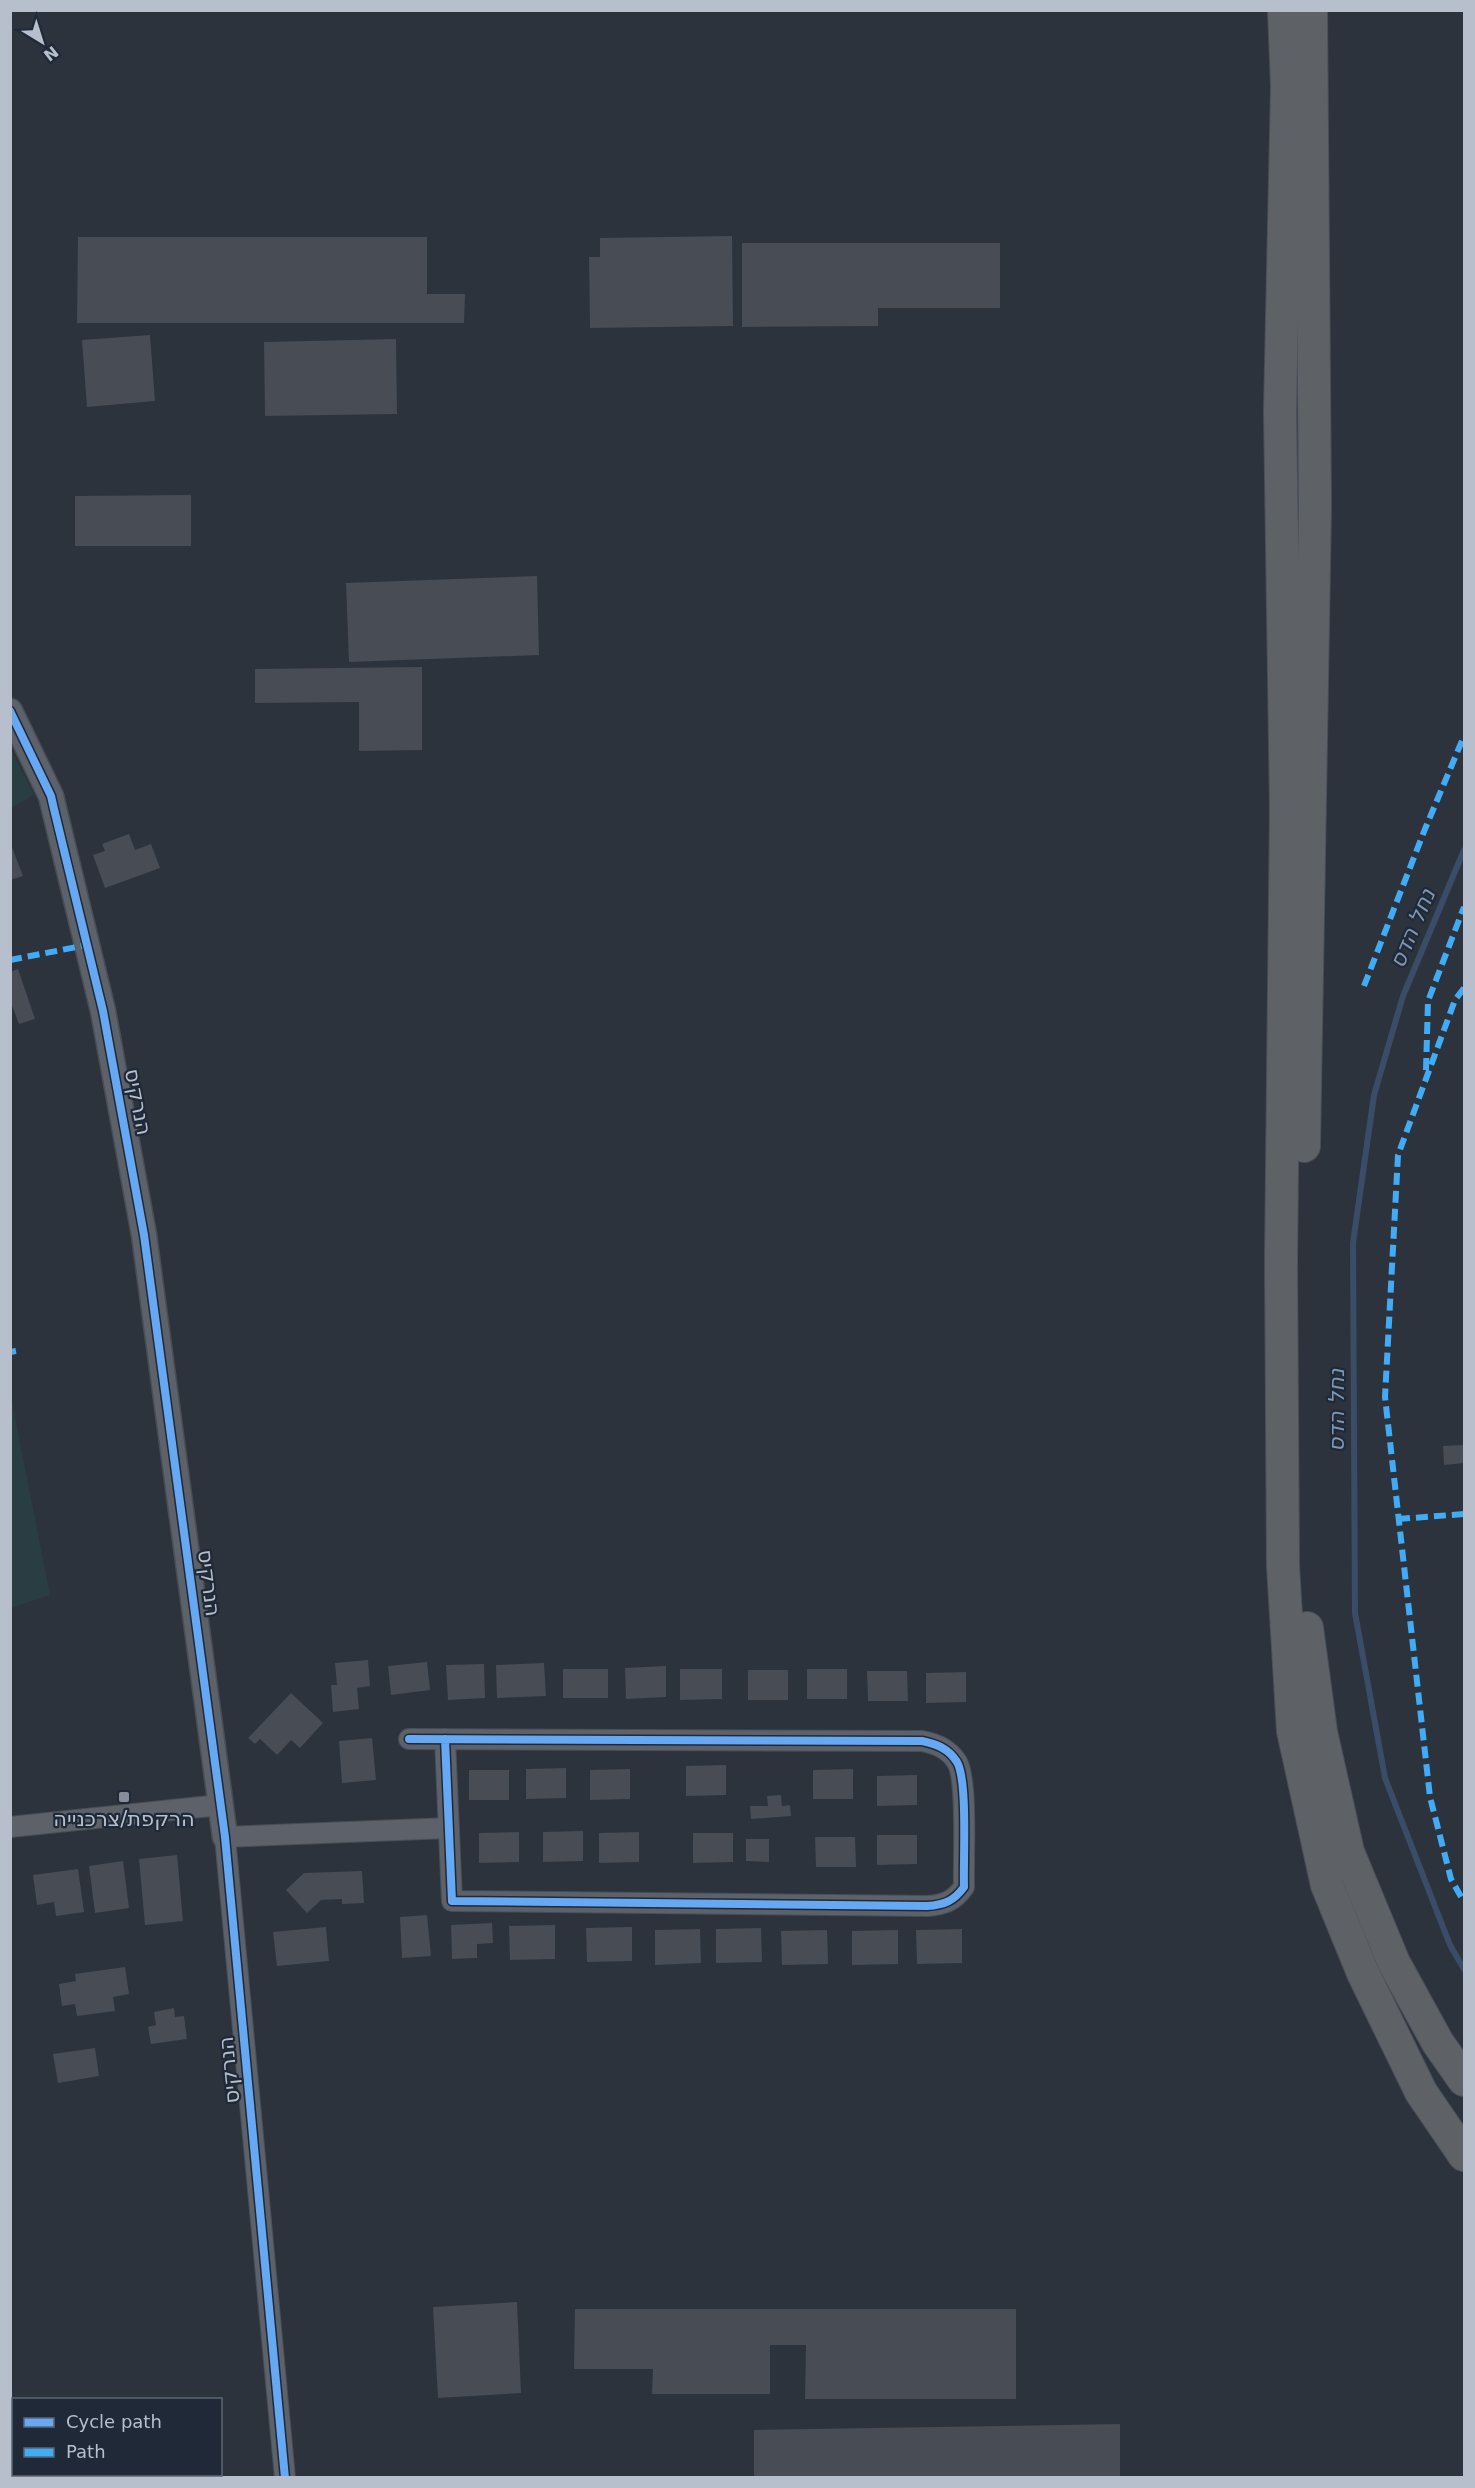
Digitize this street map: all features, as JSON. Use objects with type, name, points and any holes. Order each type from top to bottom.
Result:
[{"type":"highway","points":[[1284,10],[1287,86],[1281,411],[1286,808],[1281,1261],[1283,1566],[1293,1731],[1327,1885],[1363,1973],[1421,2092],[1464,2155]]},
{"type":"highway","points":[[1311,10],[1315,506],[1300,1475],[1308,1647],[1321,1732],[1347,1852],[1394,1963],[1438,2043],[1464,2080]]},
{"type":"street","name":"הנרקיס","points":[[10,711],[51,796],[103,1011],[144,1235],[225,1837],[285,2478]]},
{"type":"street","points":[[409,1739],[445,1739],[922,1741],[937,1744],[949,1752],[962,1774],[964,1887],[956,1898],[942,1905],[927,1906],[452,1901],[445,1739]]},
{"type":"street","points":[[10,1827],[220,1805]]},
{"type":"street","points":[[225,1837],[449,1828]]},
{"type":"green space","points":[[11,750],[34,795],[10,808]]},
{"type":"green space","points":[[10,1392],[50,1595],[11,1608],[10,1608]]},
{"type":"building","points":[[732,236],[733,326],[590,328],[589,257],[600,257],[600,238]]},
{"type":"building","points":[[78,237],[427,237],[427,294],[465,294],[464,323],[77,323]]},
{"type":"building","points":[[742,243],[1000,243],[1000,308],[878,308],[878,326],[742,327]]},
{"type":"building","points":[[150,335],[155,401],[87,407],[82,340]]},
{"type":"building","points":[[396,339],[397,414],[265,416],[264,342]]},
{"type":"building","points":[[191,495],[191,546],[75,546],[75,496]]},
{"type":"building","points":[[537,576],[539,655],[349,662],[346,583]]},
{"type":"building","points":[[422,667],[422,750],[359,751],[359,702],[255,703],[255,669]]},
{"type":"building","points":[[129,834],[135,850],[151,844],[160,868],[105,888],[93,855],[105,851],[102,844]]},
{"type":"building","points":[[10,842],[23,876],[10,880]]},
{"type":"building","points":[[18,969],[35,1019],[19,1024],[10,1000],[10,972]]},
{"type":"building","points":[[1464,1445],[1464,1463],[1444,1465],[1443,1446]]},
{"type":"building","points":[[368,1660],[370,1686],[357,1688],[359,1709],[333,1712],[331,1685],[337,1685],[335,1663]]},
{"type":"building","points":[[427,1662],[430,1690],[391,1695],[388,1666]]},
{"type":"building","points":[[544,1663],[546,1696],[497,1698],[496,1665]]},
{"type":"building","points":[[484,1664],[485,1698],[448,1700],[446,1665]]},
{"type":"building","points":[[666,1666],[666,1697],[626,1699],[625,1668]]},
{"type":"building","points":[[563,1669],[608,1669],[608,1698],[563,1698]]},
{"type":"building","points":[[680,1669],[722,1669],[722,1699],[680,1700]]},
{"type":"building","points":[[807,1669],[847,1669],[847,1699],[807,1699]]},
{"type":"building","points":[[748,1670],[788,1670],[788,1700],[748,1700]]},
{"type":"building","points":[[867,1671],[907,1671],[908,1701],[868,1701]]},
{"type":"building","points":[[966,1672],[966,1702],[926,1703],[926,1673]]},
{"type":"building","points":[[291,1693],[323,1723],[300,1748],[291,1740],[277,1755],[260,1739],[255,1744],[248,1738]]},
{"type":"building","points":[[372,1738],[376,1780],[342,1783],[339,1741]]},
{"type":"building","points":[[726,1765],[726,1795],[686,1796],[686,1766]]},
{"type":"building","points":[[566,1768],[566,1798],[526,1799],[526,1769]]},
{"type":"building","points":[[630,1769],[630,1799],[590,1800],[590,1770]]},
{"type":"building","points":[[853,1769],[853,1799],[813,1799],[813,1770]]},
{"type":"building","points":[[469,1770],[509,1770],[509,1800],[469,1800]]},
{"type":"building","points":[[917,1775],[917,1805],[877,1806],[877,1776]]},
{"type":"building","points":[[781,1795],[782,1806],[790,1805],[791,1816],[751,1819],[750,1806],[768,1806],[767,1796]]},
{"type":"building","points":[[583,1831],[583,1861],[543,1862],[543,1832]]},
{"type":"building","points":[[519,1832],[519,1862],[479,1863],[479,1833]]},
{"type":"building","points":[[639,1832],[639,1862],[599,1863],[599,1833]]},
{"type":"building","points":[[693,1833],[733,1833],[733,1862],[693,1863]]},
{"type":"building","points":[[877,1835],[917,1835],[917,1864],[877,1865]]},
{"type":"building","points":[[815,1837],[855,1837],[856,1867],[816,1867]]},
{"type":"building","points":[[746,1839],[769,1839],[769,1862],[746,1861]]},
{"type":"building","points":[[177,1855],[183,1921],[145,1925],[139,1859]]},
{"type":"building","points":[[123,1861],[129,1908],[95,1913],[89,1866]]},
{"type":"building","points":[[78,1869],[84,1912],[56,1916],[54,1902],[37,1905],[33,1875]]},
{"type":"building","points":[[362,1871],[364,1903],[342,1904],[342,1899],[321,1900],[307,1913],[286,1890],[304,1873]]},
{"type":"building","points":[[427,1915],[431,1956],[402,1958],[400,1917]]},
{"type":"building","points":[[492,1923],[493,1943],[477,1944],[477,1958],[452,1959],[451,1925]]},
{"type":"building","points":[[555,1925],[555,1959],[510,1960],[509,1926]]},
{"type":"building","points":[[326,1927],[329,1961],[277,1966],[273,1932]]},
{"type":"building","points":[[632,1927],[632,1961],[587,1962],[586,1928]]},
{"type":"building","points":[[761,1928],[762,1962],[716,1963],[716,1929]]},
{"type":"building","points":[[700,1929],[701,1963],[655,1965],[655,1930]]},
{"type":"building","points":[[962,1929],[962,1963],[917,1964],[916,1930]]},
{"type":"building","points":[[827,1930],[828,1964],[782,1965],[781,1931]]},
{"type":"building","points":[[898,1930],[898,1964],[852,1965],[852,1931]]},
{"type":"building","points":[[125,1967],[129,1994],[113,1997],[115,2011],[77,2016],[75,2004],[62,2006],[59,1984],[76,1981],[75,1974]]},
{"type":"building","points":[[174,2008],[175,2017],[184,2016],[187,2039],[151,2044],[148,2027],[156,2025],[154,2012]]},
{"type":"building","points":[[95,2048],[99,2076],[58,2083],[53,2054]]},
{"type":"building","points":[[517,2302],[521,2393],[438,2398],[433,2307]]},
{"type":"building","points":[[575,2309],[1016,2309],[1016,2399],[805,2399],[806,2345],[770,2345],[770,2394],[652,2394],[653,2369],[574,2369]]},
{"type":"building","points":[[1120,2424],[1120,2478],[754,2478],[754,2430]]},
{"type":"waterway","name":"נחל הדס","points":[[1464,850],[1403,996],[1374,1095],[1353,1243],[1355,1613],[1385,1778],[1450,1945],[1464,1969]]},
{"type":"marked path","points":[[1364,986],[1464,736]]},
{"type":"marked path","points":[[1426,1070],[1428,1001],[1464,907]]},
{"type":"marked path","points":[[10,960],[87,945]]},
{"type":"marked path","points":[[1464,988],[1455,1000],[1398,1155],[1385,1397],[1430,1797],[1451,1879],[1464,1902]]},
{"type":"marked path","points":[[10,1352],[16,1351]]},
{"type":"marked path","points":[[1398,1519],[1464,1514]]},
{"type":"cycle path","points":[[10,711],[51,796],[103,1011],[144,1235],[225,1837],[285,2478]]},
{"type":"cycle path","points":[[409,1739],[922,1741],[927,1742],[950,1753],[957,1762],[960,1772],[964,1803],[964,1887],[948,1901],[939,1905],[927,1906],[452,1901],[445,1739]]},
{"type":"place","name":"הרקפת/צרכנייה","points":[[124,1797]]}]
